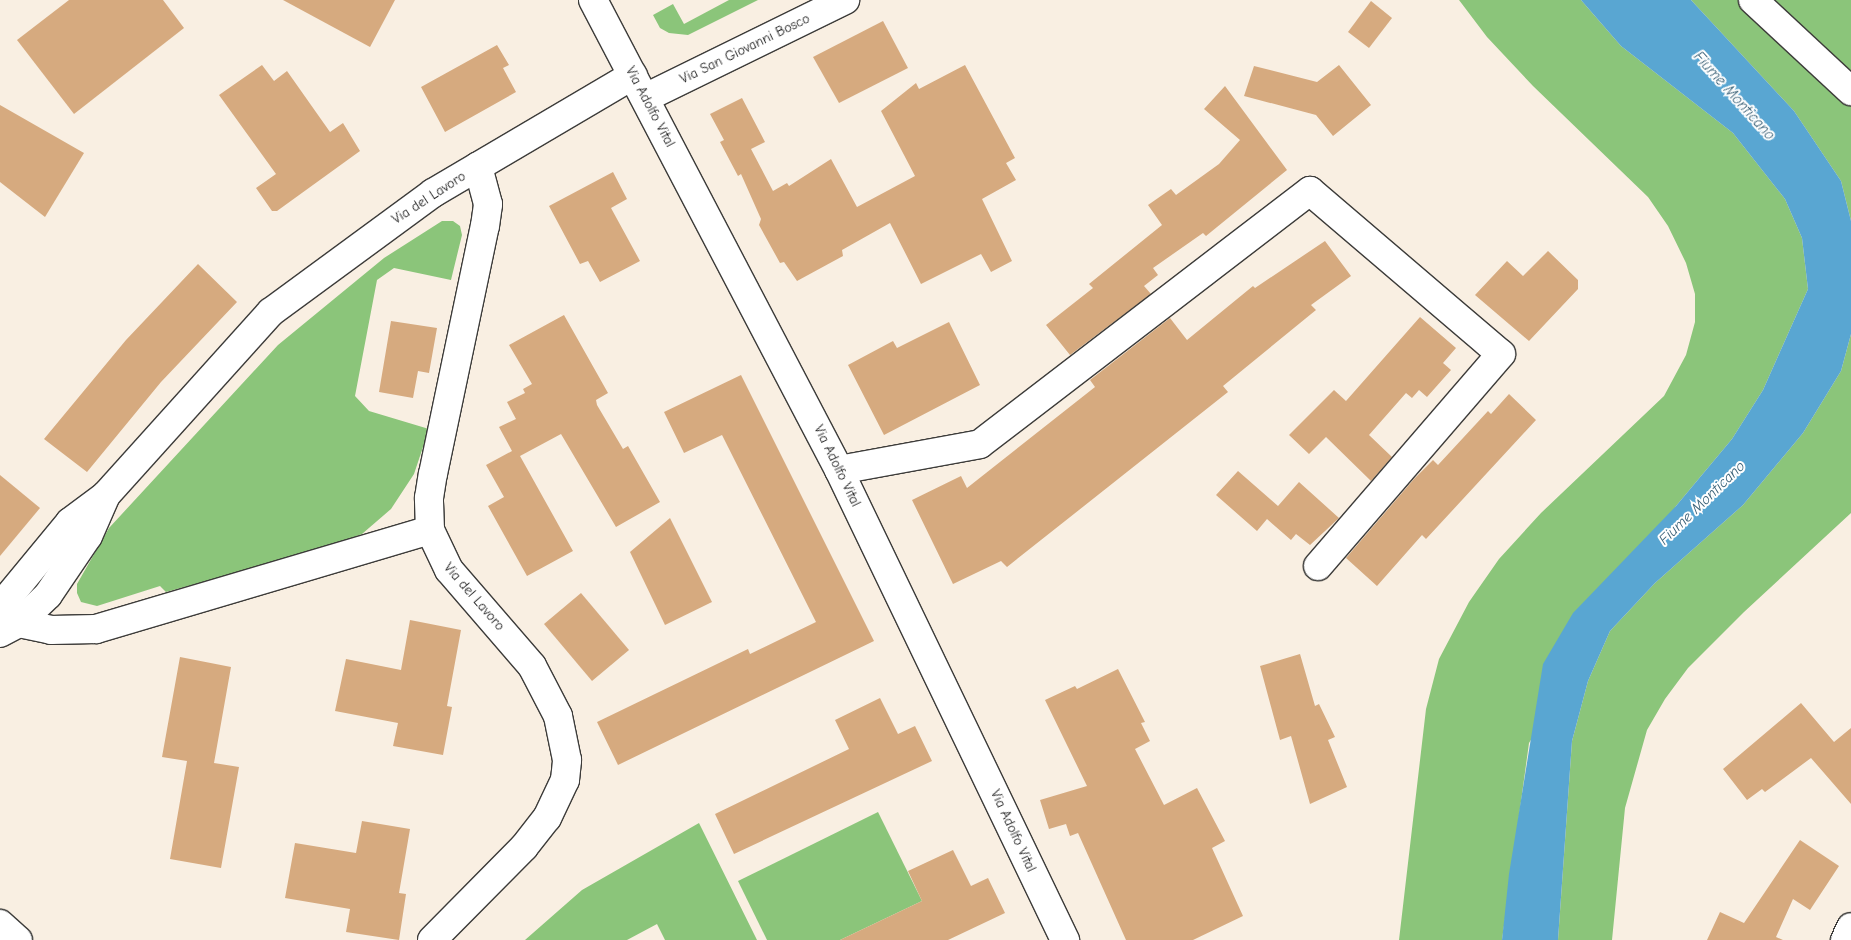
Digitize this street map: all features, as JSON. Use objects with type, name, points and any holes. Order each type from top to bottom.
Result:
[{"type":"street","name":"Via Adolfo Vital","points":[[593,0],[839,470],[1065,940]]},
{"type":"street","name":"Via San Giovanni Bosco","points":[[639,87],[845,0]]},
{"type":"street","points":[[1753,0],[1851,91]]},
{"type":"street","name":"Via del Lavoro","points":[[6,621],[48,596],[88,536],[106,495],[272,312],[360,244],[478,166],[639,87]]},
{"type":"street","name":"Via del Lavoro","points":[[432,940],[524,848],[547,818],[562,789],[567,760],[558,716],[532,666],[449,570],[430,530],[429,498],[433,474],[488,204],[478,166]]},
{"type":"street","points":[[839,470],[980,444],[1310,190],[1501,354],[1318,566]]},
{"type":"street","points":[[6,621],[51,630],[96,629],[430,530]]},
{"type":"street","points":[[0,924],[18,940]]},
{"type":"street","points":[[1845,940],[1851,927]]},
{"type":"green space","points":[[729,0],[758,0],[688,35],[669,33],[660,28],[653,15],[673,4],[684,24]]},
{"type":"green space","points":[[1459,0],[1581,0],[1621,46],[1733,133],[1785,199],[1802,238],[1808,289],[1763,390],[1732,439],[1676,506],[1529,743],[1502,940],[1399,940],[1426,709],[1439,659],[1469,602],[1499,559],[1541,513],[1664,396],[1686,355],[1695,322],[1695,294],[1686,263],[1668,226],[1648,197],[1533,86],[1487,37]]},
{"type":"green space","points":[[1691,0],[1745,0],[1851,102],[1851,221],[1841,181],[1794,111]]},
{"type":"green space","points":[[1766,0],[1851,0],[1851,77]]},
{"type":"green space","points":[[442,221],[453,221],[460,226],[462,235],[451,280],[394,268],[377,280],[355,396],[369,411],[429,429],[414,474],[391,509],[362,534],[321,550],[166,592],[160,586],[97,606],[81,602],[77,593],[77,584],[109,528],[278,345],[384,258]]},
{"type":"green space","points":[[1851,334],[1851,513],[1744,612],[1688,668],[1665,699],[1647,730],[1625,808],[1612,940],[1558,940],[1572,741],[1588,681],[1610,631],[1655,583],[1743,505],[1803,433],[1841,371]]},
{"type":"green space","points":[[878,812],[922,901],[840,940],[767,940],[738,881]]},
{"type":"green space","points":[[699,823],[757,940],[665,940],[657,924],[627,940],[525,940],[582,890]]},
{"type":"water","name":"Fiume Monticano","points":[[1581,0],[1691,0],[1794,111],[1841,181],[1851,221],[1851,334],[1841,371],[1803,433],[1743,505],[1655,583],[1610,631],[1588,681],[1572,741],[1558,940],[1502,940],[1509,874],[1543,664],[1573,613],[1676,506],[1732,439],[1763,390],[1808,289],[1802,238],[1785,199],[1733,133],[1621,46]]},
{"type":"building","points":[[69,0],[163,0],[184,28],[74,114],[17,40]]},
{"type":"building","points":[[283,0],[395,0],[370,47]]},
{"type":"building","points":[[1371,1],[1392,18],[1369,48],[1348,32]]},
{"type":"building","points":[[883,21],[908,68],[839,103],[813,57]]},
{"type":"building","points":[[497,45],[509,65],[503,68],[516,92],[445,132],[421,87]]},
{"type":"building","points":[[262,65],[274,81],[287,71],[330,132],[343,123],[360,151],[277,211],[272,211],[256,188],[276,174],[219,95]]},
{"type":"building","points":[[965,65],[1015,158],[1006,163],[1016,180],[982,199],[1012,261],[991,272],[981,254],[921,284],[890,223],[842,250],[843,256],[797,281],[784,262],[780,263],[759,225],[761,219],[741,174],[738,176],[720,142],[724,140],[710,114],[742,98],[765,142],[751,149],[773,191],[787,183],[789,186],[831,159],[857,207],[915,176],[881,111],[916,83],[919,89]]},
{"type":"building","points":[[1339,65],[1371,105],[1333,136],[1316,115],[1244,96],[1254,66],[1317,82]]},
{"type":"building","points":[[1225,86],[1287,170],[1206,236],[1203,233],[1153,268],[1158,275],[1144,286],[1151,294],[1070,355],[1046,325],[1093,288],[1089,284],[1162,225],[1148,205],[1171,189],[1176,195],[1219,164],[1240,140],[1204,109]]},
{"type":"building","points":[[0,105],[84,153],[45,217],[0,182]]},
{"type":"building","points":[[613,172],[627,199],[611,208],[640,261],[600,282],[588,261],[580,264],[549,206]]},
{"type":"building","points":[[1325,241],[1351,276],[1311,305],[1316,310],[1223,386],[1228,392],[1007,567],[1001,561],[953,584],[912,500],[961,476],[967,488],[1095,387],[1090,380],[1170,318],[1187,340],[1253,286],[1255,288]]},
{"type":"building","points":[[1548,251],[1578,280],[1578,289],[1529,341],[1475,295],[1507,261],[1523,276]]},
{"type":"building","points":[[198,264],[237,302],[161,382],[87,472],[44,439],[126,340]]},
{"type":"building","points":[[564,315],[608,393],[596,400],[597,405],[623,449],[628,446],[660,502],[616,527],[561,434],[520,456],[573,551],[527,576],[488,506],[504,497],[486,465],[512,451],[499,427],[516,419],[507,402],[525,393],[523,389],[532,384],[509,345]]},
{"type":"building","points":[[1420,317],[1456,348],[1443,363],[1451,370],[1427,397],[1419,390],[1412,398],[1406,393],[1369,435],[1392,457],[1371,481],[1326,437],[1309,454],[1289,435],[1334,390],[1346,401]]},
{"type":"building","points":[[391,321],[437,328],[429,373],[418,371],[413,398],[379,392]]},
{"type":"building","points":[[949,322],[980,385],[884,435],[848,365],[893,341],[897,348]]},
{"type":"building","points":[[741,375],[874,641],[618,765],[597,722],[748,649],[750,654],[816,622],[722,435],[684,453],[664,412]]},
{"type":"building","points":[[1509,394],[1536,420],[1426,539],[1422,535],[1377,586],[1346,558],[1414,479],[1433,460],[1438,465],[1488,411],[1491,414]]},
{"type":"building","points":[[1238,471],[1278,506],[1299,482],[1339,518],[1310,545],[1296,534],[1291,540],[1267,519],[1257,531],[1216,495]]},
{"type":"building","points":[[0,475],[40,508],[0,556]]},
{"type":"building","points":[[670,518],[712,602],[665,625],[630,552]]},
{"type":"building","points":[[581,593],[629,650],[592,681],[544,624]]},
{"type":"building","points":[[410,620],[461,630],[447,706],[452,707],[443,755],[393,746],[398,723],[335,711],[346,659],[401,670]]},
{"type":"building","points":[[1300,654],[1315,706],[1319,704],[1335,737],[1328,740],[1347,787],[1310,804],[1291,736],[1280,740],[1260,666]]},
{"type":"building","points":[[180,657],[231,667],[214,763],[239,767],[221,868],[170,859],[187,761],[162,757]]},
{"type":"building","points":[[1118,669],[1145,722],[1141,723],[1150,741],[1135,749],[1164,805],[1197,788],[1225,841],[1212,848],[1243,916],[1193,940],[1126,940],[1078,833],[1070,836],[1066,824],[1049,829],[1040,800],[1087,786],[1045,700],[1075,686],[1077,689]]},
{"type":"building","points":[[880,698],[898,734],[915,726],[932,761],[734,854],[715,814],[849,749],[835,720]]},
{"type":"building","points":[[1801,703],[1834,742],[1851,728],[1851,804],[1811,758],[1765,792],[1762,789],[1747,800],[1723,769]]},
{"type":"building","points":[[362,821],[410,829],[399,893],[406,894],[399,940],[346,932],[350,909],[285,898],[295,843],[356,853]]},
{"type":"building","points":[[1800,840],[1839,866],[1810,910],[1793,899],[1776,937],[1783,940],[1707,940],[1720,912],[1744,923]]},
{"type":"building","points":[[953,850],[971,886],[988,878],[1005,913],[948,940],[840,940],[922,901],[908,871]]}]
